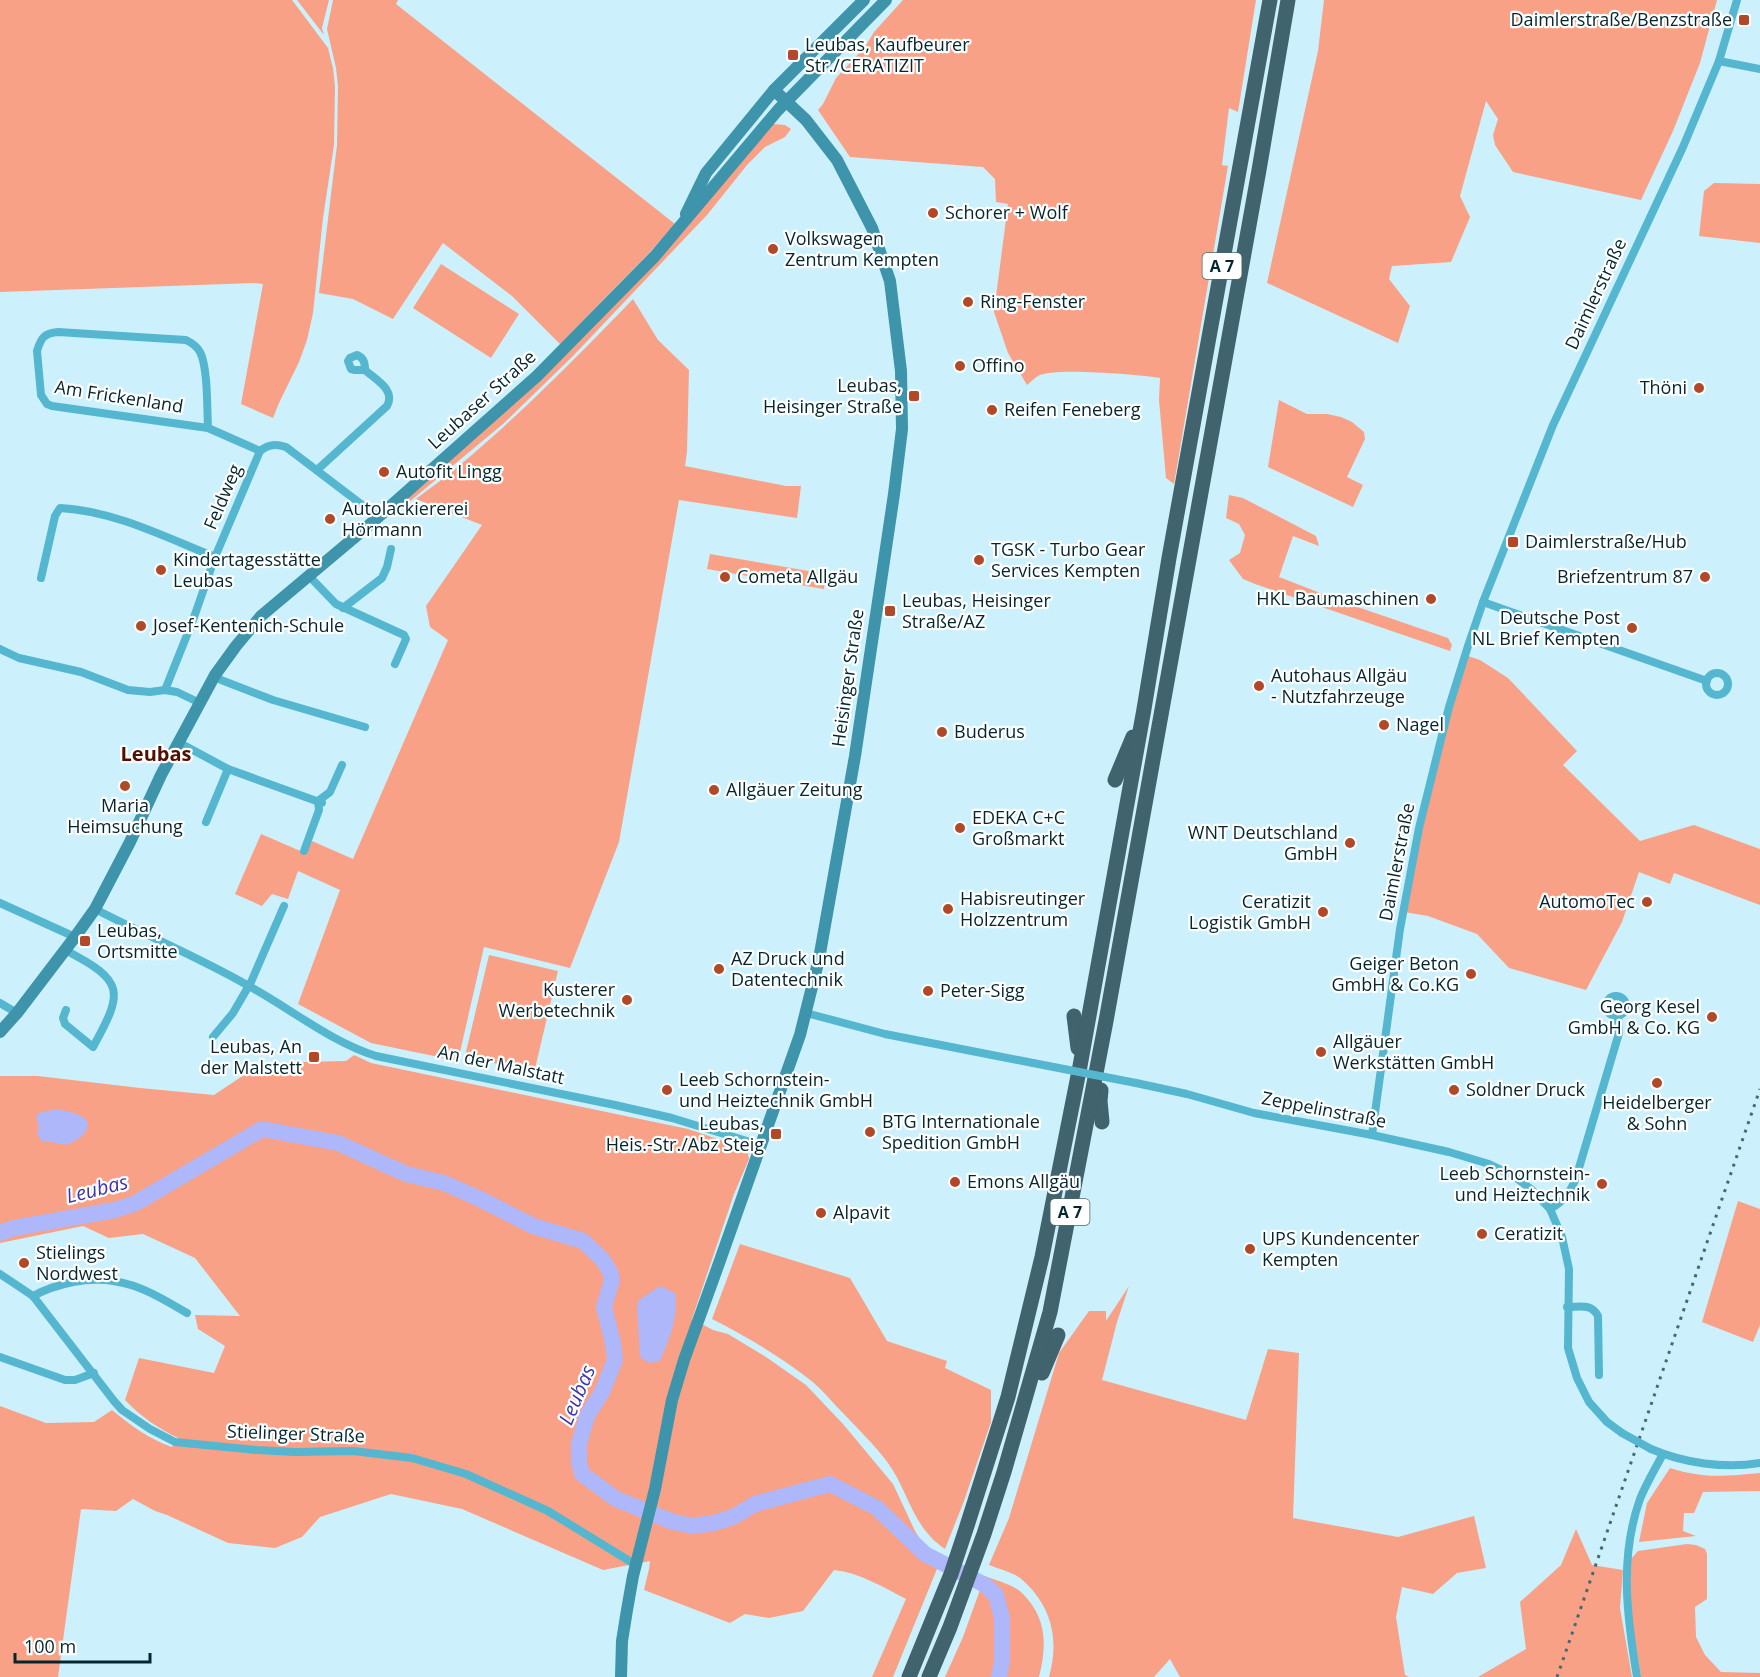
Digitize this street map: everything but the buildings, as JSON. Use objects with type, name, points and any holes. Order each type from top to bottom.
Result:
[{"type":"highway","name":"A 7","points":[[909,1677],[966,1529],[1008,1397],[1042,1257],[1080,1066],[1270,0]]},
{"type":"highway","name":"A 7","points":[[929,1677],[984,1534],[1050,1312],[1106,1021],[1194,536],[1288,0]]},
{"type":"highway","points":[[1115,780],[1144,709]]},
{"type":"highway","points":[[1074,1016],[1080,1066]]},
{"type":"highway","points":[[1102,1122],[1100,1101],[1106,1021]]},
{"type":"highway","points":[[1025,1401],[1038,1385],[1058,1335]]},
{"type":"main road","points":[[681,226],[706,173],[774,90],[864,0]]},
{"type":"main road","name":"Leubaser Straße","points":[[0,1032],[75,938],[95,909],[178,742],[216,675],[261,616],[378,517],[537,376],[647,264],[787,101],[886,0]]},
{"type":"main road","name":"Heisinger Straße","points":[[621,1677],[622,1641],[672,1400],[806,1013],[820,950],[855,756],[902,429],[902,393],[890,281],[872,228],[837,160],[806,120],[774,90]]},
{"type":"street","name":"Daimlerstraße","points":[[1372,1135],[1400,929],[1419,828],[1449,707],[1483,602],[1553,425],[1651,217],[1719,61],[1737,0]]},
{"type":"street","points":[[1719,61],[1760,69]]},
{"type":"street","name":"Am Frickenland","points":[[208,428],[204,364],[195,345],[186,340],[49,332],[39,344],[37,351],[41,395],[47,404],[208,428],[260,451]]},
{"type":"street","points":[[317,470],[387,406],[391,399],[385,387],[365,370]]},
{"type":"street","name":"Feldweg","points":[[165,690],[215,557],[260,451],[275,444],[285,447],[378,517]]},
{"type":"street","points":[[41,578],[55,516],[60,508],[105,514],[215,557]]},
{"type":"street","points":[[343,608],[382,578],[391,549]]},
{"type":"street","points":[[309,576],[336,604],[404,635],[406,639],[395,664]]},
{"type":"street","points":[[1483,602],[1707,681]]},
{"type":"street","points":[[1,652],[81,672],[128,690],[177,692],[200,704]]},
{"type":"street","points":[[216,675],[221,680],[273,700],[365,727]]},
{"type":"street","points":[[178,742],[228,770],[320,802]]},
{"type":"street","points":[[304,851],[320,802],[330,792],[342,765]]},
{"type":"street","points":[[206,822],[228,770]]},
{"type":"street","points":[[0,903],[75,938]]},
{"type":"street","points":[[213,1037],[233,1013],[249,985],[284,906]]},
{"type":"street","name":"An der Malstatt","points":[[95,909],[249,985],[350,1046],[376,1056],[672,1118],[759,1149]]},
{"type":"street","points":[[65,950],[103,973],[111,982],[114,1004],[110,1017],[93,1047],[65,1024],[63,1018],[66,1010]]},
{"type":"street","points":[[0,1003],[17,1013]]},
{"type":"street","name":"Zeppelinstraße","points":[[806,1013],[885,1034],[1136,1083],[1187,1094],[1254,1113],[1372,1135],[1449,1152],[1489,1164],[1514,1176],[1532,1190],[1550,1209],[1562,1238],[1569,1269],[1568,1348],[1577,1378],[1596,1411],[1622,1433],[1663,1454],[1694,1462],[1724,1465],[1760,1463]]},
{"type":"street","points":[[1550,1209],[1562,1202],[1568,1195],[1576,1178],[1619,1033],[1618,1017]]},
{"type":"street","name":"Stielinger Straße","points":[[0,1274],[33,1296],[122,1410],[150,1430],[175,1442],[295,1452],[353,1451],[412,1458],[465,1474],[548,1511],[636,1565]]},
{"type":"street","points":[[33,1296],[45,1289],[68,1283],[102,1279],[129,1283],[187,1313]]},
{"type":"street","points":[[1567,1307],[1587,1306],[1594,1309],[1598,1316],[1599,1375]]},
{"type":"street","points":[[0,1357],[65,1380],[75,1380],[94,1373]]},
{"type":"street","points":[[1637,1677],[1626,1604],[1628,1548],[1640,1499],[1663,1454]]},
{"type":"shaded area","points":[[0,0],[292,0],[328,48],[335,87],[334,145],[323,218],[313,313],[299,362],[273,418],[241,404],[263,284],[0,292]]},
{"type":"shaded area","points":[[297,0],[329,0],[322,28],[324,35]]},
{"type":"shaded area","points":[[333,0],[398,0],[396,4],[675,224],[560,344],[512,296],[443,243],[393,319],[353,299],[319,293],[337,145],[338,86],[327,29]]},
{"type":"shaded area","points":[[903,0],[1256,0],[1238,112],[1229,108],[1222,165],[1228,166],[1174,484],[1166,478],[1159,400],[1160,378],[1097,372],[1061,372],[1038,376],[1027,385],[1008,353],[994,312],[1008,204],[996,202],[995,179],[983,167],[850,157],[818,110],[836,78]]},
{"type":"shaded area","points":[[1324,0],[1717,0],[1700,63],[1673,131],[1641,200],[1513,172],[1495,145],[1493,135],[1498,119],[1486,101],[1460,196],[1470,217],[1451,262],[1392,266],[1389,279],[1410,306],[1398,343],[1267,283],[1318,51]]},
{"type":"shaded area","points":[[773,124],[785,125],[791,129],[785,137],[765,147],[747,165],[707,215],[573,356],[503,424],[403,507],[399,503],[477,437]]},
{"type":"shaded area","points":[[1714,183],[1760,184],[1760,243],[1699,236],[1704,191]]},
{"type":"shaded area","points":[[441,264],[519,314],[491,358],[413,308]]},
{"type":"shaded area","points":[[633,299],[658,340],[689,370],[685,466],[786,486],[801,486],[797,518],[679,500],[619,842],[570,968],[484,947],[458,1061],[371,1043],[298,1004],[340,890],[298,871],[288,899],[272,894],[262,906],[235,894],[261,834],[305,853],[312,841],[353,859],[448,640],[430,627],[426,606],[482,525],[416,499],[505,426]]},
{"type":"shaded area","points":[[1279,400],[1307,414],[1341,417],[1352,422],[1364,432],[1365,439],[1347,477],[1363,485],[1353,507],[1268,467]]},
{"type":"shaded area","points":[[1229,495],[1243,498],[1316,536],[1319,546],[1293,536],[1279,577],[1448,638],[1452,645],[1450,651],[1243,579],[1229,560],[1240,553],[1245,535],[1239,524],[1226,518]]},
{"type":"shaded area","points":[[710,554],[826,574],[824,589],[707,569]]},
{"type":"shaded area","points":[[1465,655],[1480,660],[1508,678],[1577,751],[1563,765],[1640,841],[1694,825],[1760,849],[1760,905],[1674,873],[1670,884],[1639,872],[1622,922],[1586,990],[1509,968],[1477,934],[1428,916],[1404,912],[1419,828]]},
{"type":"shaded area","points":[[489,955],[558,971],[534,1073],[465,1056]]},
{"type":"shaded area","points":[[354,1055],[371,1063],[688,1129],[747,1149],[749,1159],[734,1194],[692,1319],[713,1330],[728,1334],[806,1385],[843,1424],[893,1484],[915,1531],[929,1553],[941,1559],[893,1677],[872,1677],[906,1599],[862,1577],[834,1570],[803,1611],[769,1618],[745,1614],[730,1623],[644,1590],[650,1561],[603,1570],[462,1509],[391,1494],[320,1517],[302,1537],[275,1548],[228,1543],[133,1499],[116,1511],[81,1509],[58,1677],[0,1677],[0,1406],[46,1423],[94,1422],[112,1410],[140,1431],[172,1447],[178,1438],[150,1422],[125,1400],[139,1358],[214,1373],[225,1346],[198,1329],[195,1315],[240,1316],[195,1258],[143,1234],[109,1238],[83,1226],[0,1243],[0,1076],[38,1076],[214,1095],[262,1063],[346,1061]]},
{"type":"shaded area","points":[[1738,1201],[1760,1209],[1760,1325],[1753,1342],[1702,1322]]},
{"type":"shaded area","points":[[740,1244],[850,1278],[887,1341],[947,1361],[945,1368],[991,1390],[991,1422],[945,1549],[934,1540],[918,1520],[895,1474],[883,1456],[818,1386],[774,1354],[712,1319]]},
{"type":"shaded area","points":[[1129,1286],[1102,1380],[1246,1420],[1268,1349],[1299,1353],[1293,1518],[1398,1537],[1474,1516],[1486,1568],[1457,1573],[1433,1594],[1402,1587],[1396,1617],[1405,1675],[1409,1677],[1180,1677],[1170,1659],[1154,1677],[1049,1677],[1053,1635],[1046,1610],[1031,1588],[1020,1578],[989,1565],[1009,1518],[1059,1353],[1089,1311],[1106,1311],[1106,1321]]},
{"type":"shaded area","points":[[1670,1468],[1704,1475],[1760,1473],[1760,1491],[1703,1492],[1694,1513],[1684,1513],[1683,1531],[1696,1536],[1639,1542],[1647,1503]]},
{"type":"shaded area","points":[[1576,1529],[1592,1565],[1623,1570],[1620,1608],[1632,1677],[1478,1677],[1526,1649],[1520,1602],[1561,1565]]},
{"type":"shaded area","points":[[1687,1544],[1705,1549],[1707,1554],[1707,1599],[1695,1607],[1696,1637],[1705,1655],[1721,1672],[1760,1673],[1760,1677],[1641,1677],[1629,1604],[1631,1559],[1638,1551]]},
{"type":"shaded area","points":[[985,1576],[1020,1591],[1037,1613],[1044,1643],[1039,1677],[945,1677],[963,1637]]},
{"type":"water","points":[[57,1109],[78,1114],[88,1122],[88,1127],[82,1136],[66,1145],[44,1142],[37,1133],[39,1127],[36,1116],[39,1113]]},
{"type":"water","points":[[660,1286],[675,1293],[676,1310],[670,1336],[660,1361],[649,1363],[640,1357],[637,1305],[639,1300]]},
{"type":"waterway","name":"Leubas","points":[[0,1233],[14,1228],[115,1210],[136,1203],[262,1129],[338,1143],[406,1174],[444,1183],[533,1226],[583,1241],[603,1260],[610,1272],[612,1280],[604,1307],[615,1360],[602,1392],[587,1416],[579,1444],[582,1474],[616,1499],[673,1522],[694,1526],[718,1522],[735,1516],[755,1504],[830,1484],[877,1508],[925,1554],[985,1585],[996,1595],[1002,1618],[1002,1661],[999,1677]]},
{"type":"railway","points":[[1557,1677],[1760,1089]]},
{"type":"place","name":"Daimlerstraße/Benzstraße","points":[[1744,20]]},
{"type":"place","name":"Leubas, Kaufbeurer Str./CERATIZIT","points":[[793,55]]},
{"type":"place","name":"Schorer + Wolf","points":[[933,213]]},
{"type":"place","name":"Volkswagen Zentrum Kempten","points":[[773,249]]},
{"type":"place","name":"Ring-Fenster","points":[[968,302]]},
{"type":"place","name":"Offino","points":[[960,366]]},
{"type":"place","name":"Thöni","points":[[1699,388]]},
{"type":"place","name":"Leubas, Heisinger Straße","points":[[914,396]]},
{"type":"place","name":"Reifen Feneberg","points":[[992,410]]},
{"type":"place","name":"Autofit Lingg","points":[[384,472]]},
{"type":"place","name":"Autolackiererei Hörmann","points":[[330,519]]},
{"type":"place","name":"Daimlerstraße/Hub","points":[[1513,542]]},
{"type":"place","name":"TGSK - Turbo Gear Services Kempten","points":[[979,560]]},
{"type":"place","name":"Kindertagesstätte Leubas","points":[[161,570]]},
{"type":"place","name":"Cometa Allgäu","points":[[725,577]]},
{"type":"place","name":"Briefzentrum 87","points":[[1705,577]]},
{"type":"place","name":"HKL Baumaschinen","points":[[1431,599]]},
{"type":"place","name":"Leubas, Heisinger Straße/AZ","points":[[890,611]]},
{"type":"place","name":"Josef-Kentenich-Schule","points":[[141,626]]},
{"type":"place","name":"Deutsche Post NL Brief Kempten","points":[[1632,628]]},
{"type":"place","name":"Autohaus Allgäu - Nutzfahrzeuge","points":[[1259,686]]},
{"type":"place","name":"Nagel","points":[[1384,725]]},
{"type":"place","name":"Buderus","points":[[942,732]]},
{"type":"place","name":"Maria Heimsuchung","points":[[125,786]]},
{"type":"place","name":"Allgäuer Zeitung","points":[[714,790]]},
{"type":"place","name":"EDEKA C+C Großmarkt","points":[[960,828]]},
{"type":"place","name":"WNT Deutschland GmbH","points":[[1350,843]]},
{"type":"place","name":"AutomoTec","points":[[1647,902]]},
{"type":"place","name":"Habisreutinger Holzzentrum","points":[[948,909]]},
{"type":"place","name":"Ceratizit Logistik GmbH","points":[[1323,912]]},
{"type":"place","name":"Leubas, Ortsmitte","points":[[85,941]]},
{"type":"place","name":"AZ Druck und Datentechnik","points":[[719,969]]},
{"type":"place","name":"Geiger Beton GmbH & Co.KG","points":[[1471,974]]},
{"type":"place","name":"Peter-Sigg","points":[[928,991]]},
{"type":"place","name":"Kusterer Werbetechnik","points":[[627,1000]]},
{"type":"place","name":"Georg Kesel GmbH & Co. KG","points":[[1712,1017]]},
{"type":"place","name":"Allgäuer Werkstätten GmbH","points":[[1321,1052]]},
{"type":"place","name":"Leubas, An der Malstett","points":[[314,1057]]},
{"type":"place","name":"Heidelberger & Sohn","points":[[1657,1083]]},
{"type":"place","name":"Leeb Schornstein- und Heiztechnik GmbH","points":[[667,1090]]},
{"type":"place","name":"Soldner Druck","points":[[1454,1090]]},
{"type":"place","name":"BTG Internationale Spedition GmbH","points":[[870,1132]]},
{"type":"place","name":"Leubas, Heis.-Str./Abz Steig","points":[[776,1134]]},
{"type":"place","name":"Emons Allgäu","points":[[955,1182]]},
{"type":"place","name":"Leeb Schornstein- und Heiztechnik","points":[[1602,1184]]},
{"type":"place","name":"Alpavit","points":[[821,1213]]},
{"type":"place","name":"Ceratizit","points":[[1482,1234]]},
{"type":"place","name":"UPS Kundencenter Kempten","points":[[1250,1249]]},
{"type":"place","name":"Stielings Nordwest","points":[[24,1263]]},
{"type":"district","name":"Leubas","points":[[156,754]]}]
